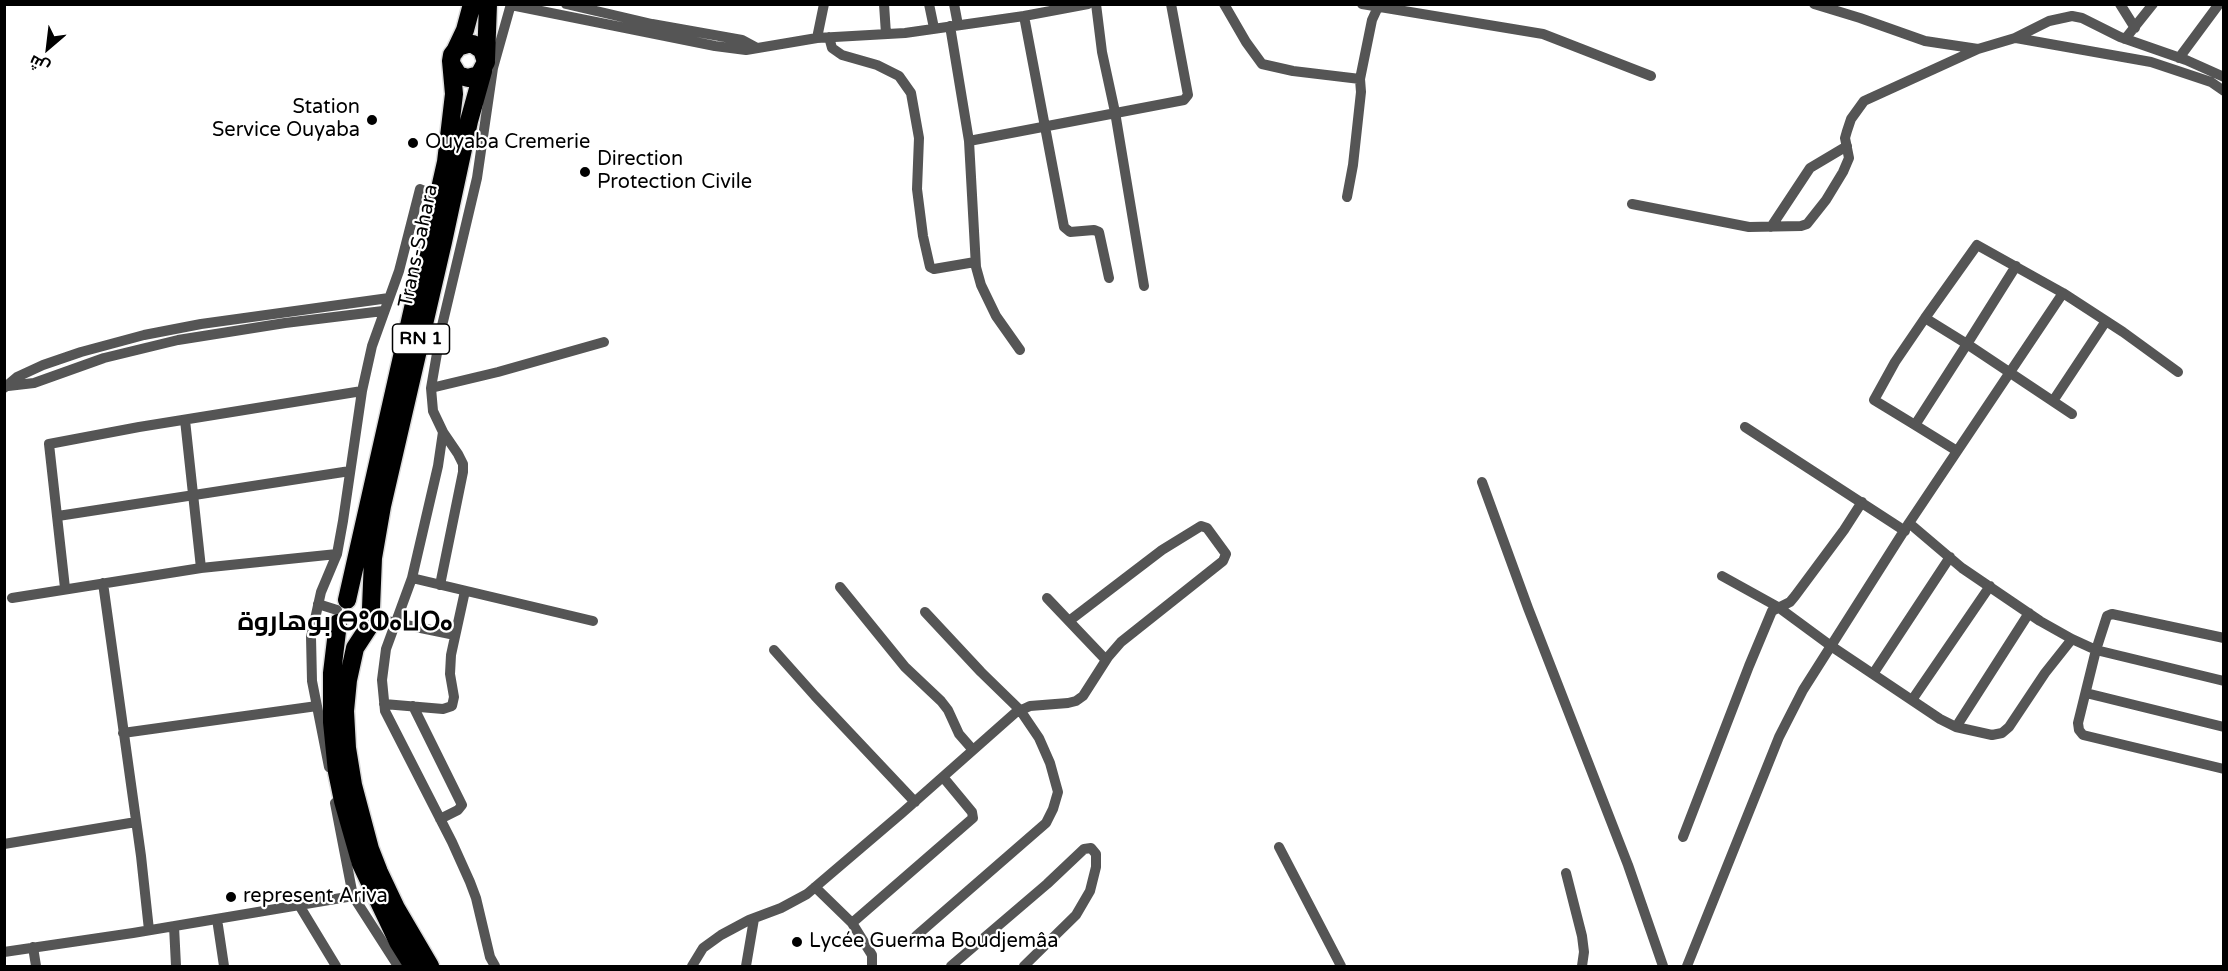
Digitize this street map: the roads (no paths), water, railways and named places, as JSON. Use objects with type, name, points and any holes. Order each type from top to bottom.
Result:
[{"type":"highway","name":"Trans-Sahara","points":[[413,966],[398,942],[364,872],[355,846],[337,772],[332,722],[332,673],[341,611],[439,197],[452,120],[454,57],[472,4]]},
{"type":"highway","name":"Trans-Sahara","points":[[430,966],[396,908],[379,872],[363,824],[347,748],[345,711],[348,680],[355,648],[371,617],[373,558],[382,506],[469,121],[487,67],[488,4]]},
{"type":"highway","points":[[468,44],[478,46],[482,50],[487,67],[474,78],[463,77],[454,71],[454,57],[468,44]]},
{"type":"highway","points":[[362,600],[371,617],[362,633],[350,634],[341,628],[341,611],[362,600]]},
{"type":"street","points":[[824,4],[823,37],[832,48],[842,55],[899,76],[911,93],[919,138],[917,189],[923,236],[930,267],[975,262]]},
{"type":"street","points":[[884,4],[886,34]]},
{"type":"street","points":[[930,4],[934,28]]},
{"type":"street","points":[[954,4],[954,25],[969,141],[975,262],[981,285],[996,316],[1020,350]]},
{"type":"street","points":[[441,585],[463,464],[433,411],[431,388],[441,330],[477,178],[487,67],[511,5],[565,8],[652,29],[716,41],[746,50],[823,37],[886,34],[1024,16],[1067,6],[1088,4]]},
{"type":"street","points":[[1096,4],[1101,52],[1115,112],[1144,286]]},
{"type":"street","points":[[969,141],[1115,112],[1182,102],[1187,97],[1171,4]]},
{"type":"street","points":[[1224,4],[1262,64],[1360,79]]},
{"type":"street","points":[[1362,4],[1443,10],[1544,33],[1651,76]]},
{"type":"street","points":[[1814,4],[1932,43],[1978,49]]},
{"type":"street","points":[[2072,16],[2080,4]]},
{"type":"street","points":[[2120,4],[2134,28]]},
{"type":"street","points":[[2125,39],[2153,4]]},
{"type":"street","points":[[2179,58],[2219,4]]},
{"type":"street","points":[[1347,197],[1357,133],[1360,79],[1372,20],[1380,6]]},
{"type":"street","points":[[1024,16],[1064,227],[1072,232],[1094,230],[1099,232],[1109,278]]},
{"type":"street","points":[[1632,204],[1749,227],[1801,226],[1810,221],[1843,172],[1849,158],[1845,138],[1848,126],[1864,100],[1978,49],[2015,38],[2049,21],[2072,16],[2082,18],[2125,39],[2179,58],[2223,77]]},
{"type":"street","points":[[2015,38],[2151,62],[2211,82],[2223,91]]},
{"type":"street","points":[[1771,227],[1810,168],[1847,146]]},
{"type":"street","points":[[398,966],[353,896],[312,681],[312,637],[318,604],[337,554],[362,391],[372,346],[399,271],[420,189],[439,197]]},
{"type":"street","points":[[1957,451],[1876,402],[1874,397],[1924,318],[1977,245],[2063,293],[2178,372]]},
{"type":"street","points":[[1915,424],[2016,266]]},
{"type":"street","points":[[1687,966],[1779,738],[1803,690],[1907,527],[2063,293]]},
{"type":"street","points":[[6,387],[34,383],[104,358],[275,319],[389,298]]},
{"type":"street","points":[[6,387],[16,377],[27,371],[81,352],[144,335],[198,325],[383,311]]},
{"type":"street","points":[[1924,318],[1968,344],[2072,414]]},
{"type":"street","points":[[2053,401],[2106,321]]},
{"type":"street","points":[[198,325],[200,336]]},
{"type":"street","points":[[431,388],[604,342]]},
{"type":"street","points":[[65,588],[49,444],[362,391]]},
{"type":"street","points":[[185,420],[201,568]]},
{"type":"street","points":[[1745,427],[1862,502],[1907,527],[2028,613],[2072,639],[2096,650],[2223,681]]},
{"type":"street","points":[[443,432],[438,466],[412,578],[386,649],[382,680],[384,704],[403,747],[452,842],[476,898],[490,957],[495,966]]},
{"type":"street","points":[[58,516],[350,471]]},
{"type":"street","points":[[1482,482],[1663,966]]},
{"type":"street","points":[[1683,837],[1749,666],[1773,611],[1796,596],[1862,502]]},
{"type":"street","points":[[692,966],[703,948],[721,935],[781,908],[816,887],[1020,710],[1030,706],[1076,701],[1088,691],[1106,660],[1120,642],[1223,561],[1226,554],[1207,528],[1201,526],[1162,550],[1069,621]]},
{"type":"street","points":[[12,598],[201,568],[337,554]]},
{"type":"street","points":[[1872,674],[1950,557]]},
{"type":"street","points":[[1722,576],[1778,607],[1831,646],[1940,719],[1956,727],[1992,735],[2002,733],[2009,727],[2045,673],[2072,639]]},
{"type":"street","points":[[412,578],[593,621]]},
{"type":"street","points":[[103,583],[149,930]]},
{"type":"street","points":[[1912,700],[1990,586]]},
{"type":"street","points":[[840,587],[905,668],[941,701],[948,710],[959,734],[973,750]]},
{"type":"street","points":[[384,704],[443,709],[452,706],[454,697],[450,674],[451,655],[465,591]]},
{"type":"street","points":[[1047,598],[1106,660]]},
{"type":"street","points":[[318,604],[341,611]]},
{"type":"street","points":[[916,936],[975,882],[1046,823],[1058,792],[1039,738],[1020,710],[925,612]]},
{"type":"street","points":[[1956,727],[2028,613]]},
{"type":"street","points":[[2223,638],[2112,614],[2108,616],[2096,650],[2078,723],[2079,730],[2084,735],[2223,769]]},
{"type":"street","points":[[371,617],[455,635]]},
{"type":"street","points":[[774,650],[814,696],[915,802]]},
{"type":"street","points":[[2086,693],[2223,727]]},
{"type":"street","points":[[123,734],[317,706]]},
{"type":"street","points":[[413,706],[462,805],[458,810],[440,819]]},
{"type":"street","points":[[852,923],[973,818],[972,812],[943,777]]},
{"type":"street","points":[[4,844],[136,822]]},
{"type":"street","points":[[1279,847],[1341,966]]},
{"type":"street","points":[[951,966],[1047,885],[1084,849],[1091,849],[1096,854],[1096,867],[1090,891],[1076,915],[1024,966]]},
{"type":"street","points":[[1566,873],[1582,936],[1584,952],[1582,966]]},
{"type":"street","points":[[816,887],[852,923],[872,955],[872,966]]},
{"type":"street","points":[[4,952],[353,896]]},
{"type":"street","points":[[299,905],[336,966]]},
{"type":"street","points":[[217,919],[224,966]]},
{"type":"street","points":[[746,966],[754,919]]},
{"type":"street","points":[[174,926],[176,966]]},
{"type":"street","points":[[33,947],[36,966]]},
{"type":"place","name":"Station Service Ouyaba","points":[[372,120]]},
{"type":"place","name":"Ouyaba Cremerie","points":[[413,143]]},
{"type":"place","name":"Direction Protection Civile","points":[[585,172]]},
{"type":"place","name":"represent Ariva","points":[[231,897]]},
{"type":"place","name":"Lycée Guerma Boudjemâa","points":[[797,942]]},
{"type":"district","name":"بوهاروة ⴱⵓⵀⴰⵡⵔⴰ","points":[[345,623]]}]
